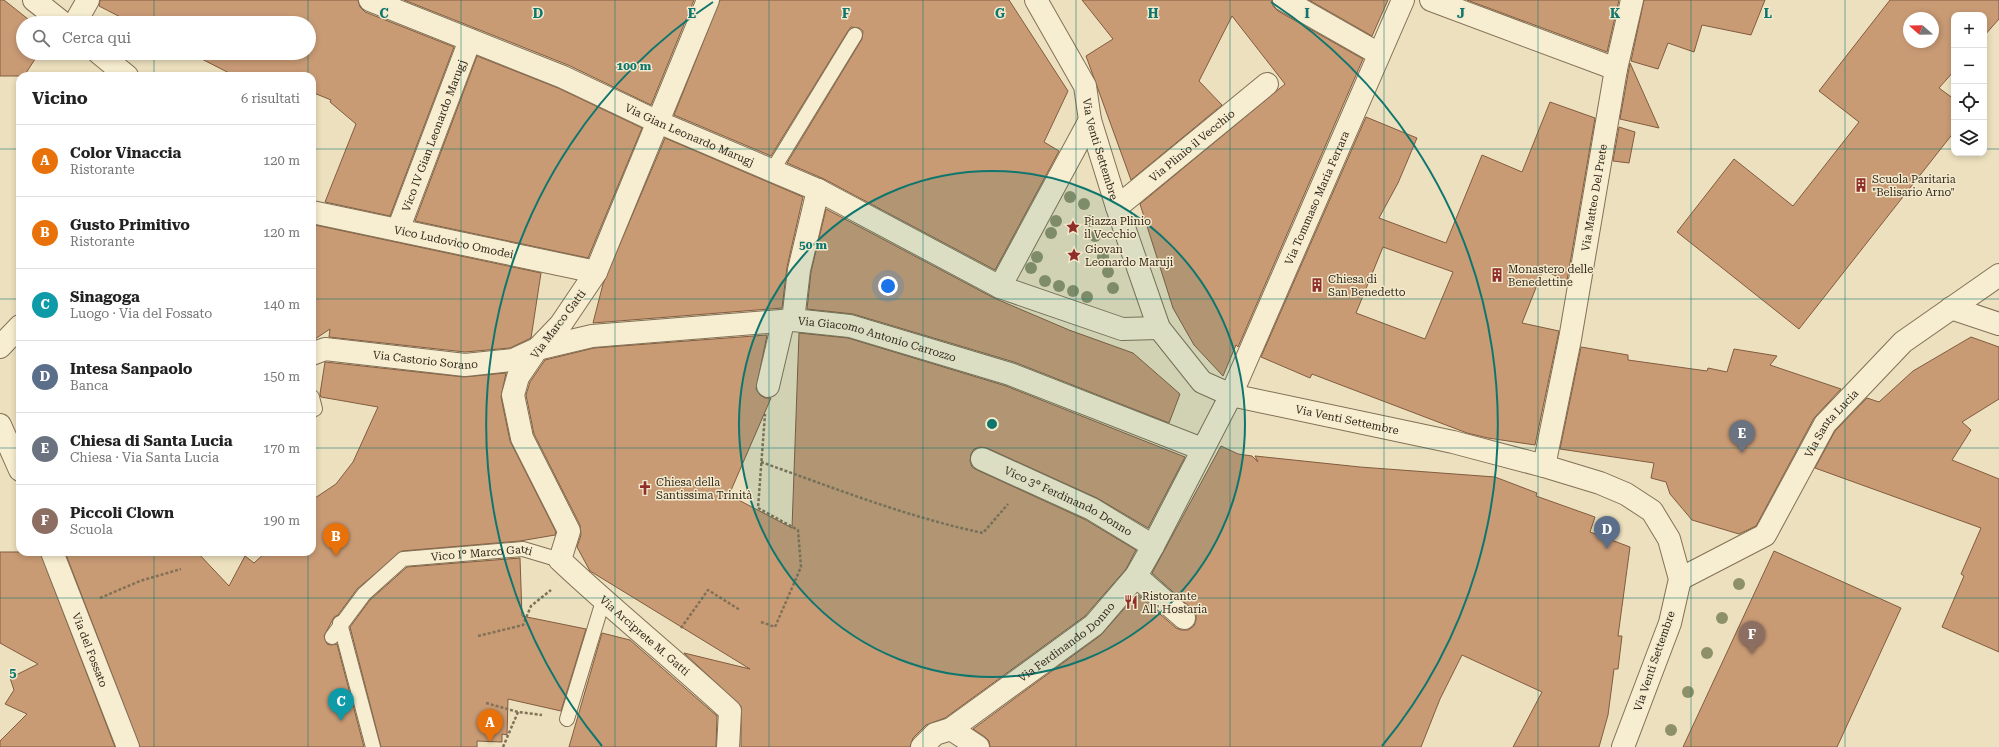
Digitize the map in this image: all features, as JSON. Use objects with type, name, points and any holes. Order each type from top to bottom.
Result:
[{"type":"street","points":[[34,0],[54,16]]},
{"type":"street","points":[[79,16],[88,0]]},
{"type":"street","name":"Via Gian Leonardo Marugj","points":[[370,0],[563,77],[658,122],[818,190],[1000,287]]},
{"type":"street","name":"Via Marco Gatti","points":[[566,566],[569,531],[522,438],[513,395],[518,377],[537,349],[561,324],[596,272],[708,0]]},
{"type":"street","name":"Via Venti Settembre","points":[[1036,0],[1085,86],[1090,120],[1117,207],[1159,328],[1202,382],[1231,395],[1439,439],[1544,466],[1600,483],[1626,494],[1652,511],[1669,539],[1680,579],[1670,623],[1623,747]]},
{"type":"street","points":[[1284,0],[1379,54]]},
{"type":"street","name":"Via Tommaso Maria Ferrara","points":[[1231,395],[1402,0]]},
{"type":"street","points":[[1431,0],[1616,70]]},
{"type":"street","name":"Via Matteo Del Prete","points":[[1544,466],[1570,339],[1616,70],[1632,0]]},
{"type":"street","name":"Vico IV Gian Leonardo Marugj","points":[[398,230],[470,40]]},
{"type":"street","points":[[108,60],[122,72]]},
{"type":"street","name":"Via Plinio il Vecchio","points":[[1117,207],[1267,84]]},
{"type":"street","points":[[1090,120],[1000,287],[1122,329],[1159,328]]},
{"type":"street","points":[[768,386],[788,321],[818,190]]},
{"type":"street","name":"Vico Ludovico Omodei","points":[[316,213],[596,272]]},
{"type":"street","name":"Via Santa Lucia","points":[[1680,579],[1765,535],[1825,424],[1903,342],[1999,275]]},
{"type":"street","points":[[1951,308],[1999,324]]},
{"type":"street","name":"Via Giacomo Antonio Carrozzo","points":[[537,349],[592,336],[788,321],[850,326],[1010,374],[1202,449]]},
{"type":"street","points":[[0,347],[16,330]]},
{"type":"street","name":"Via Castorio Sorano","points":[[316,352],[325,349],[465,365],[513,360],[537,349]]},
{"type":"street","name":"Via Ferdinando Donno","points":[[922,747],[935,734],[951,729],[1094,625],[1136,576],[1231,395]]},
{"type":"street","points":[[0,425],[16,461]]},
{"type":"street","name":"Vico 3° Ferdinando Donno","points":[[982,459],[1092,509],[1153,546]]},
{"type":"street","name":"Via del Fossato","points":[[54,556],[128,747]]},
{"type":"street","name":"Via Arciprete M. Gatti","points":[[566,566],[603,601],[664,651],[730,711],[728,747]]},
{"type":"street","points":[[1136,576],[1184,618]]},
{"type":"street","points":[[951,729],[978,747]]},
{"type":"lane","points":[[772,171],[855,35]]},
{"type":"lane","name":"Vico I° Marco Gatti","points":[[340,623],[364,594],[402,559],[523,549],[566,566]]},
{"type":"lane","points":[[566,719],[603,601]]},
{"type":"lane","points":[[332,637],[340,623]]},
{"type":"lane","points":[[340,623],[373,747]]},
{"type":"path","points":[[760,622],[775,627],[801,567],[798,530],[758,508],[768,386]]},
{"type":"path","points":[[761,462],[886,507],[949,526],[983,533],[1009,502],[1024,478]]},
{"type":"path","points":[[478,636],[523,625],[532,606],[566,566]]},
{"type":"path","points":[[74,610],[140,580],[181,569]]},
{"type":"path","points":[[664,651],[708,590],[740,610]]},
{"type":"path","points":[[486,703],[518,712],[566,719]]},
{"type":"path","points":[[503,747],[518,712]]},
{"type":"building","points":[[0,0],[4,0],[24,16],[16,16],[16,60],[34,60],[27,72],[16,72],[16,76],[0,76]]},
{"type":"building","points":[[100,0],[358,0],[360,7],[365,12],[454,47],[390,216],[325,202],[356,124],[330,102],[331,100],[316,94],[316,72],[227,72],[204,60],[316,60],[316,16],[118,16],[99,6]]},
{"type":"building","points":[[404,0],[694,0],[651,105],[568,65]]},
{"type":"building","points":[[720,0],[1009,0],[1068,91],[1044,142],[1059,151],[995,270],[824,179],[787,163],[862,39],[863,31],[859,28],[851,27],[848,31],[771,156],[674,115]]},
{"type":"building","points":[[1082,0],[1272,0],[1273,6],[1278,11],[1363,59],[1238,347],[1236,345],[1223,376],[1194,345],[1173,308],[1140,204],[1285,84],[1232,16],[1199,81],[1222,105],[1131,180],[1086,56],[1113,39]]},
{"type":"building","points":[[1309,0],[1388,0],[1372,36]]},
{"type":"building","points":[[1467,0],[1619,0],[1607,52]]},
{"type":"building","points":[[1644,0],[1765,0],[1751,35],[1702,25],[1694,52],[1668,43],[1658,69],[1631,61]]},
{"type":"building","name":"Scuola Paritaria \"Belisario Arno\"","points":[[1890,0],[1999,0],[1999,19],[1987,33],[1987,12],[1951,12],[1951,74],[1939,88],[1951,97],[1951,136],[1799,329],[1677,232],[1734,159],[1793,206],[1859,122],[1819,91]]},
{"type":"building","points":[[477,56],[558,88],[642,128],[588,258],[415,221]]},
{"type":"building","points":[[1630,63],[1659,128],[1620,119]]},
{"type":"building","name":"Monastero delle Benedettine","points":[[1550,102],[1595,118],[1567,281],[1543,270],[1522,323],[1559,331],[1535,445],[1488,438],[1467,433],[1312,374],[1310,378],[1261,357],[1366,117],[1417,138],[1398,183],[1379,218],[1446,243],[1482,155],[1522,172]],"holes":[[[1383,247],[1453,272],[1425,339],[1356,313]]]},
{"type":"building","points":[[1619,127],[1635,132],[1629,163],[1613,161]]},
{"type":"building","points":[[665,138],[803,197],[787,267],[782,308],[593,323],[603,284]]},
{"type":"building","points":[[826,209],[994,298],[1069,330],[1133,353],[1180,394],[1169,423],[1014,362],[853,314],[807,309],[811,272]]},
{"type":"building","points":[[316,225],[541,273],[531,338],[510,348],[465,352],[329,337],[330,329],[316,338]]},
{"type":"building","points":[[799,333],[848,338],[1006,386],[1185,457],[1148,528],[1097,498],[987,448],[980,447],[974,449],[971,454],[970,461],[972,467],[1086,520],[1136,550],[1126,569],[1085,616],[945,718],[926,725],[913,738],[910,747],[741,747],[741,706],[684,653],[750,669],[590,571],[577,547],[581,535],[580,525],[534,434],[526,395],[530,382],[545,360],[594,348],[767,335],[756,389],[760,395],[765,398],[771,398],[729,495],[792,528]]},
{"type":"building","points":[[1971,337],[1999,347],[1999,399],[1962,422],[1971,430],[1952,460],[1999,479],[1999,652],[1942,627],[1964,576],[1961,574],[1981,528],[1815,468],[1835,431],[1867,398],[1879,402],[1913,371]]},
{"type":"building","points":[[1581,347],[1628,355],[1628,360],[1707,371],[1708,368],[1727,372],[1734,349],[1777,356],[1770,365],[1841,389],[1814,418],[1756,526],[1739,534],[1692,520],[1670,494],[1666,482],[1651,478],[1654,463],[1560,449]]},
{"type":"building","points":[[325,362],[464,377],[506,373],[501,397],[510,441],[556,532],[555,535],[520,541],[402,551],[357,589],[338,615],[334,617],[324,636],[327,644],[337,644],[364,747],[140,747],[67,556],[201,556],[229,586],[245,556],[254,563],[262,556],[316,556],[316,497],[336,484],[353,462],[378,407],[321,397],[320,394]]},
{"type":"building","points":[[1221,446],[1238,454],[1252,456],[1258,462],[1255,456],[1360,467],[1495,477],[1537,493],[1536,496],[1595,517],[1590,532],[1630,547],[1618,636],[1622,636],[1618,669],[1614,669],[1608,715],[1599,747],[1513,747],[1542,692],[1462,655],[1440,699],[1421,747],[990,747],[989,741],[973,729],[1101,635],[1137,594],[1176,628],[1188,630],[1194,626],[1196,614],[1152,573]]},
{"type":"building","points":[[1774,551],[1901,608],[1837,747],[1683,747]]},
{"type":"building","points":[[0,552],[16,552],[16,556],[42,556],[115,747],[0,747],[0,741],[27,714],[5,704],[14,690],[10,678],[38,664],[0,643]]},
{"type":"building","points":[[520,558],[522,616],[586,629],[561,711],[508,699],[507,735],[502,734],[502,742],[477,741],[477,747],[381,747],[350,627],[370,600],[407,567]]},
{"type":"building","points":[[602,633],[630,640],[717,716],[716,747],[569,747]]},
{"type":"place","name":"Scuola Paritaria \"Belisario Arno\"","points":[[1861,185]]},
{"type":"place","name":"Piazza Plinio il Vecchio","points":[[1073,227]]},
{"type":"place","name":"Giovan Leonardo Maruji","points":[[1074,255]]},
{"type":"place","name":"Monastero delle Benedettine","points":[[1497,275]]},
{"type":"place","name":"Chiesa di San Benedetto","points":[[1317,285]]},
{"type":"place","name":"Chiesa di Santa Lucia","points":[[1742,453]]},
{"type":"place","name":"Chiesa della Santissima Trinità","points":[[645,488]]},
{"type":"place","name":"Intesa Sanpaolo","points":[[1607,549]]},
{"type":"place","name":"Gusto Primitivo","points":[[336,556]]},
{"type":"place","name":"Ristorante All' Hostaria","points":[[1131,602]]},
{"type":"place","name":"Piccoli Clown","points":[[1752,654]]},
{"type":"place","name":"Sinagoga","points":[[341,721]]},
{"type":"place","name":"Color Vinaccia","points":[[490,742]]}]
